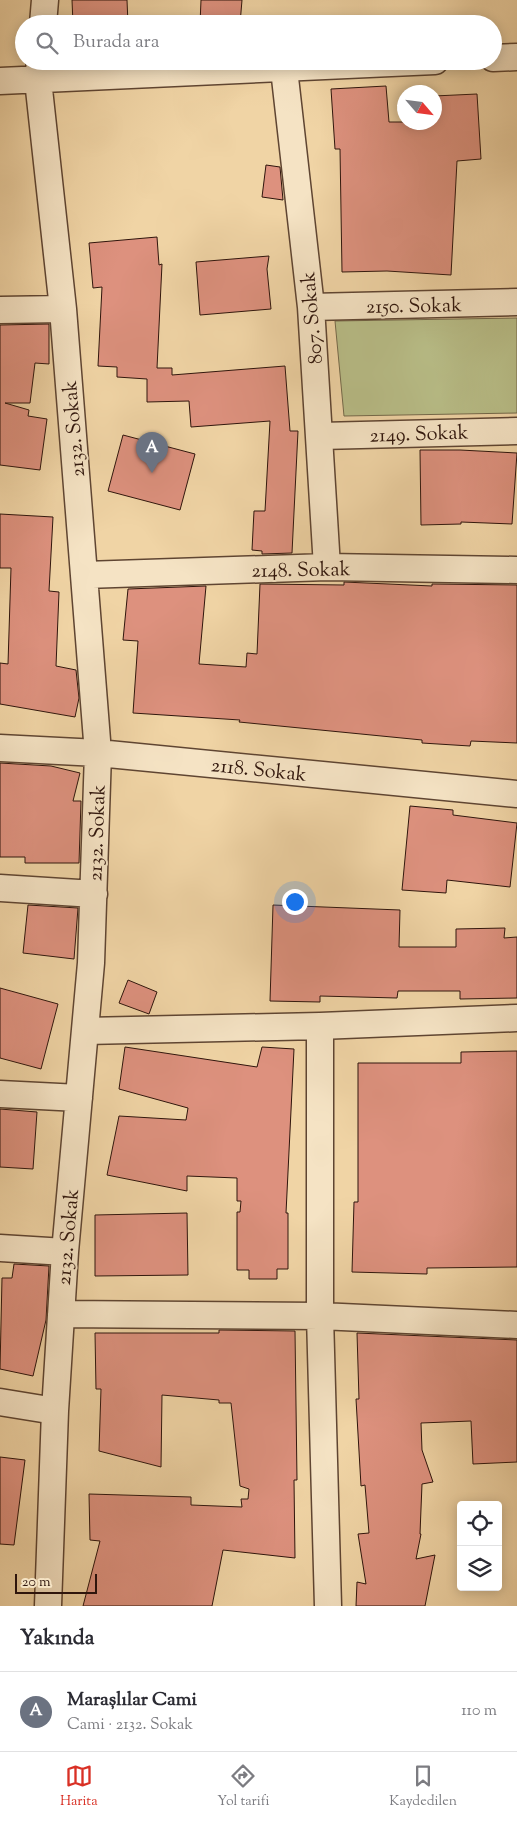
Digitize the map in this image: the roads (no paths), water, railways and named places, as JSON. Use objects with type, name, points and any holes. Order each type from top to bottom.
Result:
[{"type":"street","points":[[44,15],[45,0]]},
{"type":"street","points":[[502,58],[517,57]]},
{"type":"street","points":[[0,81],[39,70]]},
{"type":"street","name":"2132. Sokak","points":[[39,70],[63,309],[86,575],[98,753],[92,963],[65,1252],[55,1411],[48,1606]]},
{"type":"street","name":"807. Sokak","points":[[284,70],[312,307],[321,436],[327,567]]},
{"type":"street","name":"2150. Sokak","points":[[312,307],[517,302]]},
{"type":"street","points":[[0,310],[63,309]]},
{"type":"street","name":"2149. Sokak","points":[[321,436],[517,431]]},
{"type":"street","name":"2148. Sokak","points":[[86,575],[327,567],[517,570]]},
{"type":"street","name":"2118. Sokak","points":[[0,748],[98,753],[517,794]]},
{"type":"street","points":[[0,888],[94,894]]},
{"type":"street","points":[[85,1031],[320,1026],[517,1018]]},
{"type":"street","points":[[320,1026],[320,1316],[328,1606]]},
{"type":"street","points":[[0,1094],[79,1098]]},
{"type":"street","points":[[0,1248],[65,1252]]},
{"type":"street","points":[[61,1314],[320,1316],[517,1325]]},
{"type":"street","points":[[0,1402],[55,1411]]},
{"type":"place","name":"Maraşlılar Cami","points":[[152,473]]}]
